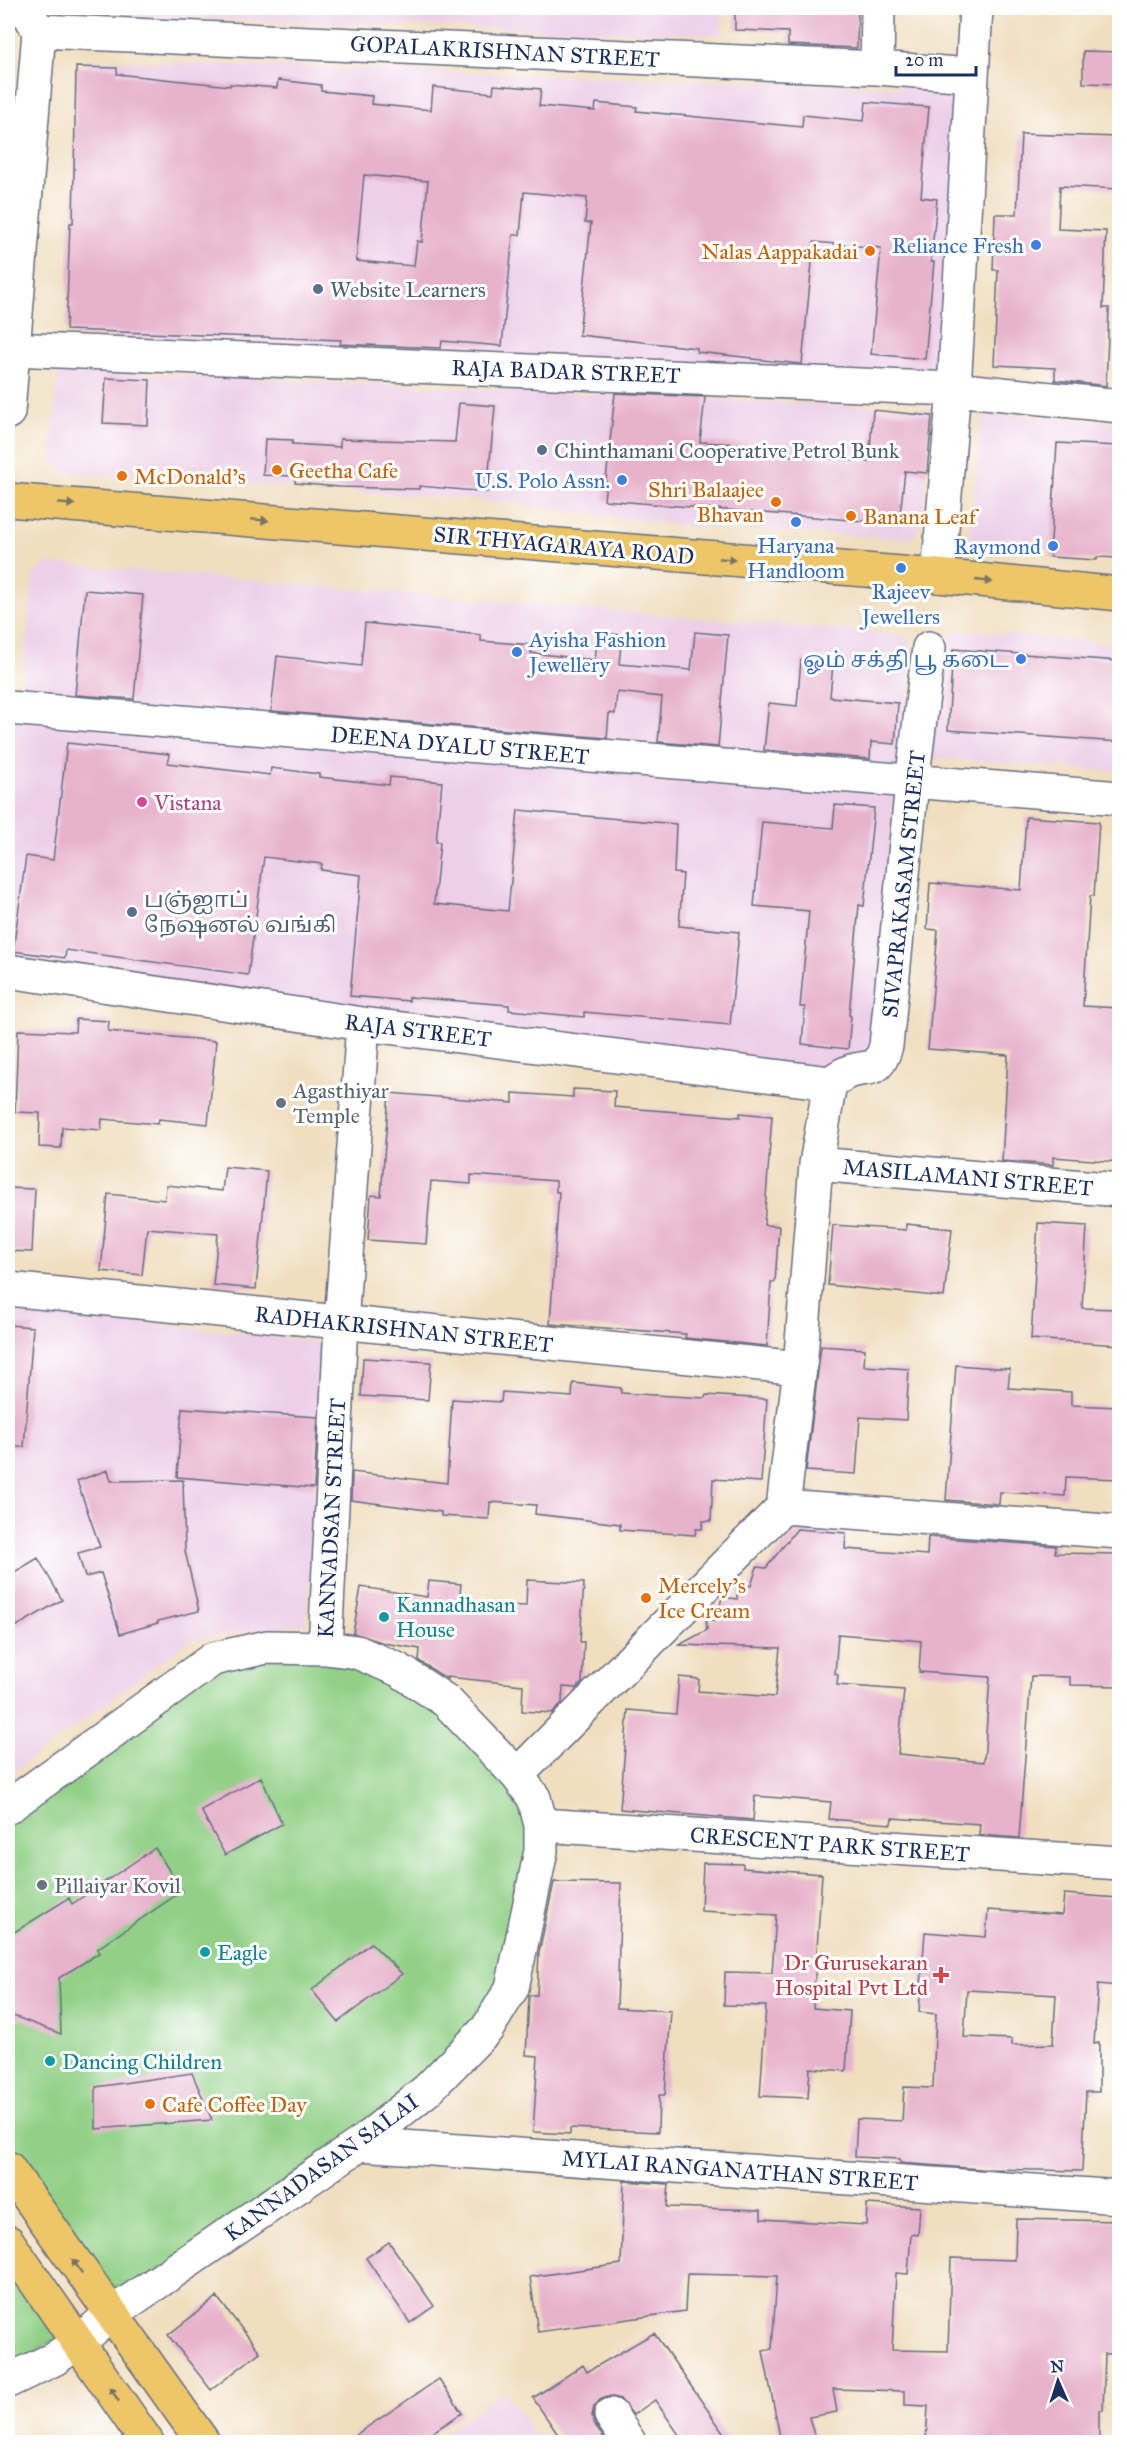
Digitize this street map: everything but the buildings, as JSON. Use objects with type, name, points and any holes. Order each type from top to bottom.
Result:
[{"type":"main road","name":"SIR THYAGARAYA ROAD","points":[[8,500],[938,576],[1119,594]]},
{"type":"main road","points":[[8,2168],[203,2442]]},
{"type":"main road","points":[[8,2242],[147,2442]]},
{"type":"street","points":[[877,68],[878,8]]},
{"type":"street","points":[[938,576],[954,389],[976,8]]},
{"type":"street","points":[[8,412],[17,191],[32,19]]},
{"type":"street","name":"GOPALAKRISHNAN STREET","points":[[32,19],[971,75]]},
{"type":"street","name":"RAJA BADAR STREET","points":[[12,349],[954,389],[1119,406]]},
{"type":"street","name":"SIVAPRAKASAM STREET","points":[[830,1083],[850,1071],[868,1070],[881,1061],[886,1046],[912,783],[929,648]]},
{"type":"street","name":"DEENA DYALU STREET","points":[[8,708],[1119,798]]},
{"type":"street","name":"RAJA STREET","points":[[8,970],[363,1024],[830,1083]]},
{"type":"street","name":"KANNADSAN STREET","points":[[8,1807],[213,1659],[267,1647],[324,1648],[341,1323],[363,1024]]},
{"type":"street","points":[[517,1775],[783,1507],[800,1368],[816,1164],[830,1083]]},
{"type":"street","name":"MASILAMANI STREET","points":[[816,1164],[1119,1190]]},
{"type":"street","name":"RADHAKRISHNAN STREET","points":[[8,1289],[800,1368]]},
{"type":"street","points":[[783,1507],[1119,1532]]},
{"type":"street","name":"KANNADASAN SALAI","points":[[8,2381],[54,2359],[79,2343],[111,2314],[360,2144],[428,2090],[487,2029],[512,1988],[540,1851],[541,1825],[534,1798],[517,1775],[446,1701],[399,1670],[357,1652],[324,1648]]},
{"type":"street","name":"CRESCENT PARK STREET","points":[[541,1825],[1119,1863]]},
{"type":"street","name":"MYLAI RANGANATHAN STREET","points":[[360,2144],[1119,2197]]},
{"type":"street","points":[[611,2415],[630,2442]]},
{"type":"shaded area","points":[[8,8],[15,16],[13,93],[8,93]]},
{"type":"shaded area","points":[[103,8],[722,8],[722,35],[130,17]]},
{"type":"shaded area","points":[[88,60],[959,89],[940,375],[73,335]]},
{"type":"shaded area","points":[[58,370],[931,409],[922,526],[911,539],[686,526],[498,501],[63,472],[51,458]]},
{"type":"shaded area","points":[[983,413],[1119,423],[1119,555],[973,544],[969,532]]},
{"type":"shaded area","points":[[46,563],[903,635],[913,647],[901,769],[20,704],[33,575]]},
{"type":"shaded area","points":[[956,630],[1119,644],[1119,772],[928,757],[942,644]]},
{"type":"shaded area","points":[[8,713],[894,791],[874,1053],[801,1076],[8,956]]},
{"type":"shaded area","points":[[8,1308],[329,1343],[306,1624],[192,1639],[8,1776]]},
{"type":"shaded area","points":[[505,2392],[541,2442],[430,2442]]},
{"type":"green space","points":[[325,1654],[452,1700],[533,1790],[541,1843],[483,2037],[117,2303],[8,2148],[8,1815],[217,1665]]},
{"type":"green space","points":[[8,2245],[69,2329],[8,2371]]},
{"type":"place","name":"Reliance Fresh","points":[[1036,245]]},
{"type":"place","name":"Nalas Aappakadai","points":[[870,251]]},
{"type":"place","name":"Website Learners","points":[[318,289]]},
{"type":"place","name":"Chinthamani Cooperative Petrol Bunk","points":[[542,450]]},
{"type":"place","name":"Geetha Cafe","points":[[277,470]]},
{"type":"place","name":"McDonald's","points":[[122,476]]},
{"type":"place","name":"U.S. Polo Assn.","points":[[622,480]]},
{"type":"place","name":"Shri Balaajee Bhavan","points":[[776,502]]},
{"type":"place","name":"Banana Leaf","points":[[851,516]]},
{"type":"place","name":"Haryana Handloom","points":[[796,522]]},
{"type":"place","name":"Raymond","points":[[1053,546]]},
{"type":"place","name":"Rajeev Jewellers","points":[[901,568]]},
{"type":"place","name":"Ayisha Fashion Jewellery","points":[[517,652]]},
{"type":"place","name":"ஓம் சக்தி பூ கடை","points":[[1021,659]]},
{"type":"place","name":"Vistana","points":[[142,802]]},
{"type":"place","name":"பஞ்ஐாப் நேஷனல் வங்கி","points":[[132,912]]},
{"type":"place","name":"Agasthiyar Temple","points":[[281,1103]]},
{"type":"place","name":"Mercely's Ice Cream","points":[[646,1598]]},
{"type":"place","name":"Kannadhasan House","points":[[384,1617]]},
{"type":"place","name":"Pillaiyar Kovil","points":[[42,1885]]},
{"type":"place","name":"Eagle","points":[[205,1952]]},
{"type":"place","name":"Dr Gurusekaran Hospital Pvt Ltd","points":[[941,1975]]},
{"type":"place","name":"Dancing Children","points":[[50,2061]]},
{"type":"place","name":"Cafe Coffee Day","points":[[150,2104]]}]
